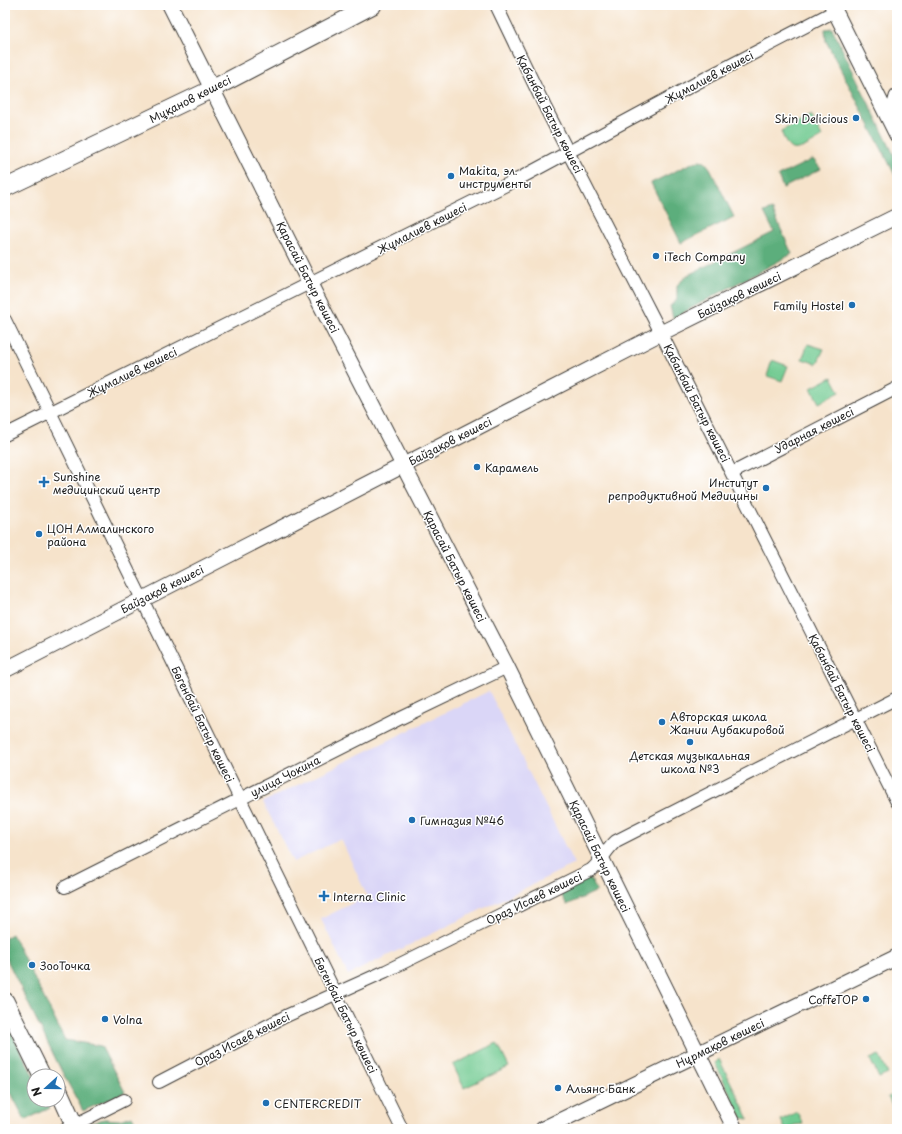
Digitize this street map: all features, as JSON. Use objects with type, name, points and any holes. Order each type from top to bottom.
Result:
[{"type":"main road","name":"Мұқанов көшесі","points":[[5,188],[212,89],[373,5]]},
{"type":"main road","points":[[5,1001],[38,1068]]},
{"type":"main road","points":[[58,1108],[72,1128]]},
{"type":"main road","points":[[65,1108],[72,1128]]},
{"type":"street","name":"Қарасай Батыр көшесі","points":[[170,5],[310,284],[507,667],[735,1129]]},
{"type":"street","name":"Қабанбай Батыр көшесі","points":[[496,5],[568,152],[732,473],[897,802]]},
{"type":"street","name":"Жұмалиев көшесі","points":[[5,435],[517,180],[834,8]]},
{"type":"street","points":[[834,8],[897,135]]},
{"type":"street","points":[[897,97],[894,114],[897,126]]},
{"type":"street","name":"Байзақов көшесі","points":[[5,670],[661,333],[897,216]]},
{"type":"street","name":"Бөгенбай Батыр көшесі","points":[[5,320],[402,1129]]},
{"type":"street","name":"Ударная көшесі","points":[[732,473],[897,388]]},
{"type":"street","name":"улица Чокина","points":[[65,887],[416,710],[507,667]]},
{"type":"street","name":"Ораз Исаев көшесі","points":[[159,1082],[286,1016],[335,994],[591,870],[596,866],[609,847],[616,841],[897,698]]},
{"type":"street","name":"Нұрмақов көшесі","points":[[543,1129],[897,957]]},
{"type":"street","points":[[72,1128],[124,1100]]},
{"type":"shaded area","name":"Гимназия №46","points":[[489,691],[574,864],[348,975],[321,919],[367,896],[341,839],[293,862],[263,802]]},
{"type":"green space","points":[[832,28],[897,161],[897,179],[826,41],[825,29]]},
{"type":"green space","points":[[811,115],[822,137],[800,149],[791,149],[784,139],[781,131]]},
{"type":"green space","points":[[813,159],[821,169],[783,188],[778,176]]},
{"type":"green space","points":[[699,161],[705,162],[710,168],[734,217],[681,243],[651,183]]},
{"type":"green space","points":[[772,209],[792,254],[673,318],[670,306],[677,300],[677,285],[688,275],[774,232],[764,212]]},
{"type":"green space","points":[[808,344],[824,349],[817,364],[802,359]]},
{"type":"green space","points":[[772,360],[788,366],[782,381],[767,376]]},
{"type":"green space","points":[[832,377],[840,392],[819,403],[811,388]]},
{"type":"green space","points":[[590,878],[597,891],[567,905],[560,893]]},
{"type":"green space","points":[[12,934],[65,1040],[101,1046],[125,1092],[83,1111],[66,1079],[66,1068],[60,1068],[5,956],[5,938]]},
{"type":"green space","points":[[5,1020],[29,1068],[26,1068],[26,1108],[50,1108],[25,1120],[12,1095],[5,1091]]},
{"type":"green space","points":[[497,1043],[509,1067],[464,1088],[453,1065]]},
{"type":"green space","points":[[879,1055],[888,1074],[879,1078],[870,1059]]},
{"type":"green space","points":[[719,1059],[749,1119],[742,1118],[715,1063]]},
{"type":"green space","points":[[897,1092],[897,1116],[888,1097]]},
{"type":"green space","points":[[797,1112],[803,1124],[794,1125],[789,1129],[785,1129],[781,1120]]},
{"type":"green space","points":[[132,1116],[139,1129],[93,1129],[91,1123],[104,1119],[119,1120]]},
{"type":"place","name":"Skin Delicious","points":[[856,118]]},
{"type":"place","name":"Makita, эл. инструменты","points":[[451,176]]},
{"type":"place","name":"iTech Company","points":[[656,256]]},
{"type":"place","name":"Family Hostel","points":[[852,305]]},
{"type":"place","name":"Карамель","points":[[477,467]]},
{"type":"place","name":"Sunshine медицинский центр","points":[[44,482]]},
{"type":"place","name":"Институт репродуктивной Медицины","points":[[766,488]]},
{"type":"place","name":"ЦОН Алмалинского района","points":[[39,534]]},
{"type":"place","name":"Авторская школа Жании Аубакировой","points":[[662,722]]},
{"type":"place","name":"Детская музыкальная школа №3","points":[[690,742]]},
{"type":"place","name":"Гимназия №46","points":[[412,820]]},
{"type":"place","name":"Interna Clinic","points":[[324,896]]},
{"type":"place","name":"ЗооТочка","points":[[32,965]]},
{"type":"place","name":"CoffeTOP","points":[[866,999]]},
{"type":"place","name":"Volna","points":[[105,1019]]},
{"type":"place","name":"Альянс Банк","points":[[558,1088]]},
{"type":"place","name":"CENTERCREDIT","points":[[266,1103]]}]
